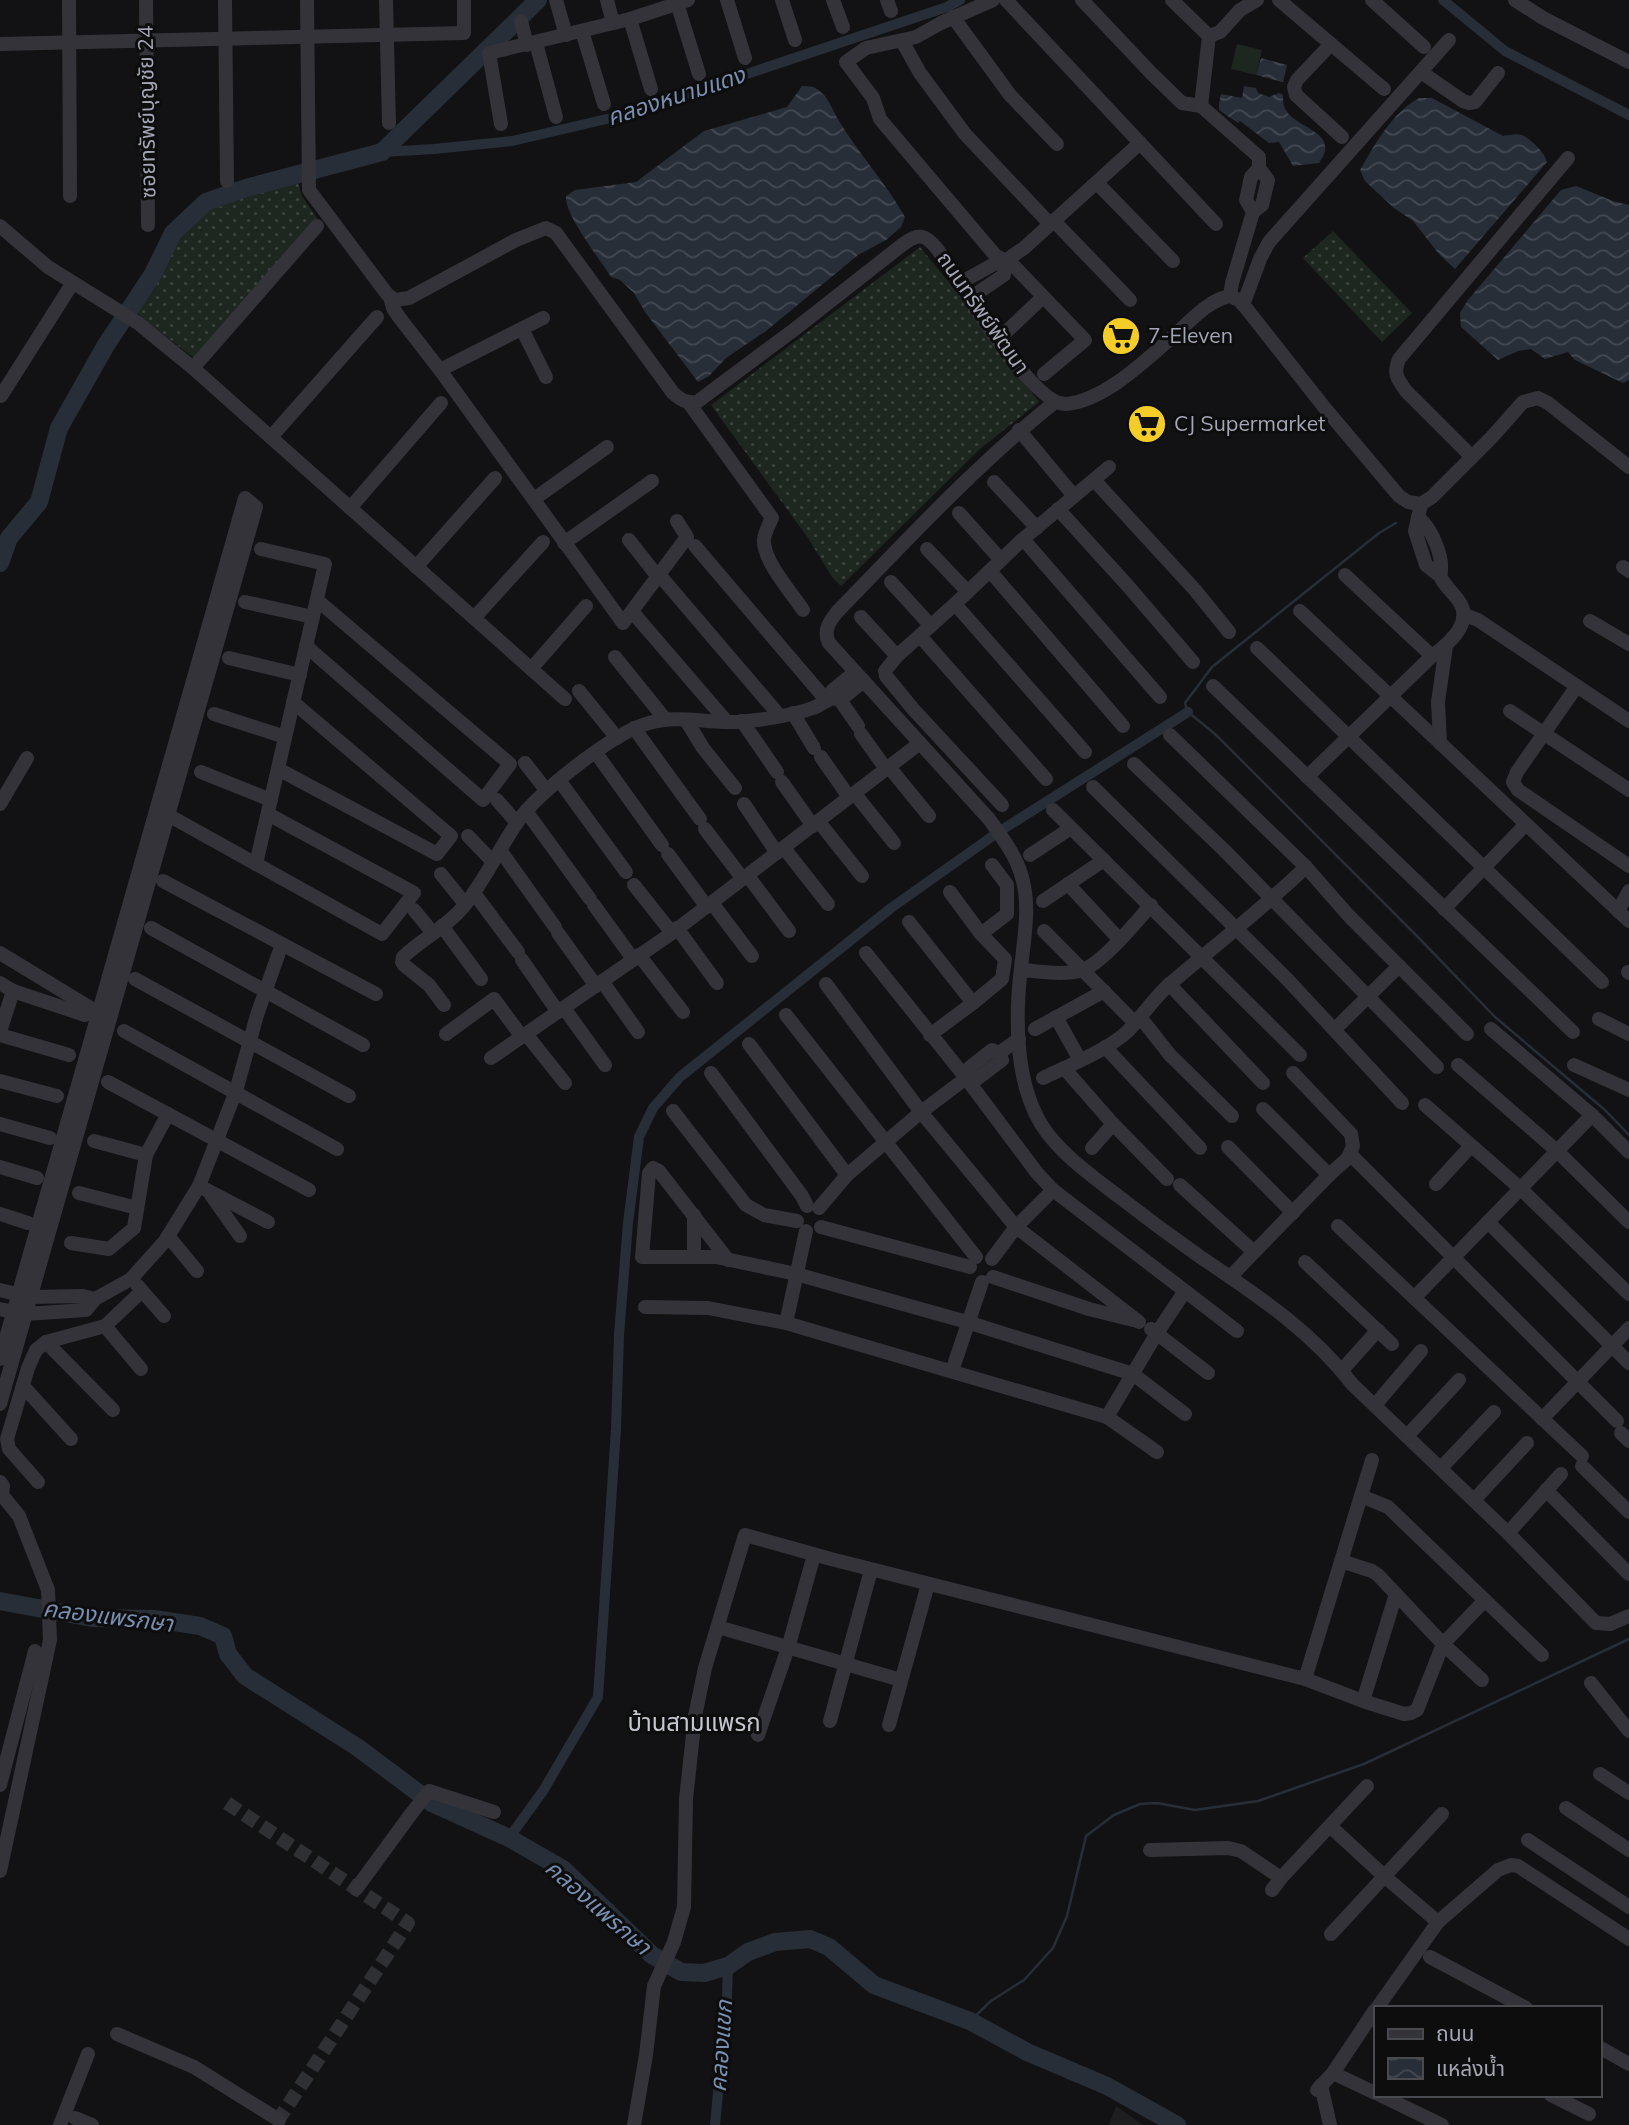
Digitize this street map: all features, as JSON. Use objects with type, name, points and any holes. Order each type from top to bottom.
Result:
[{"type":"street","points":[[69,0],[69,196]]},
{"type":"street","name":"ซอยทรัพย์บุญชัย 24","points":[[146,0],[148,225]]},
{"type":"street","points":[[225,0],[227,181]]},
{"type":"street","points":[[307,0],[308,186],[311,193],[390,297],[399,317],[623,623],[660,578],[687,537],[677,521]]},
{"type":"street","points":[[386,0],[389,123]]},
{"type":"street","points":[[0,44],[464,33],[464,0]]},
{"type":"street","points":[[556,0],[566,35]]},
{"type":"street","points":[[607,0],[613,23]]},
{"type":"street","points":[[727,0],[745,58]]},
{"type":"street","points":[[782,0],[795,40]]},
{"type":"street","points":[[833,0],[842,27]]},
{"type":"street","points":[[993,0],[916,37],[866,48],[846,62],[873,98],[880,119],[995,255],[1013,265],[1085,340],[1044,374]]},
{"type":"street","points":[[1006,0],[1216,225]]},
{"type":"street","points":[[1082,0],[1182,103],[1201,106],[1259,157],[1259,168],[1251,177],[1246,200],[1253,212],[1230,296]]},
{"type":"street","points":[[1172,0],[1209,36]]},
{"type":"street","points":[[1209,36],[1220,32],[1240,10],[1257,0],[1265,5],[1277,0],[1384,89]]},
{"type":"street","points":[[1371,0],[1424,47]]},
{"type":"street","points":[[1515,0],[1543,18],[1629,62]]},
{"type":"street","points":[[501,124],[489,53],[630,19],[674,2],[699,74]]},
{"type":"street","points":[[953,17],[1010,95],[1058,144]]},
{"type":"street","points":[[630,19],[651,89]]},
{"type":"street","points":[[522,21],[556,117]]},
{"type":"street","points":[[582,31],[604,104]]},
{"type":"street","points":[[1201,106],[1209,36]]},
{"type":"street","points":[[1243,305],[1269,242],[1449,40]]},
{"type":"street","points":[[902,41],[920,72],[965,134],[1130,300]]},
{"type":"street","points":[[1331,44],[1297,80],[1294,87],[1296,95],[1342,137]]},
{"type":"street","points":[[1421,72],[1469,103],[1475,102],[1498,73]]},
{"type":"street","points":[[960,283],[994,264],[1005,261],[1140,143]]},
{"type":"street","points":[[1472,457],[1406,391],[1398,380],[1395,369],[1399,359],[1568,158]]},
{"type":"street","points":[[1097,183],[1172,261]]},
{"type":"street","points":[[193,368],[317,226]]},
{"type":"street","points":[[390,297],[396,300],[410,298],[516,240],[546,228],[556,233],[673,393],[681,400],[689,402],[772,518],[764,539],[766,551],[771,563],[803,610]]},
{"type":"street","points":[[2,232],[72,284],[138,323],[193,368],[565,699]]},
{"type":"street","name":"ถนนทรัพย์พัฒนา","points":[[689,402],[697,402],[914,236],[931,241],[999,342],[1035,386],[1055,402]]},
{"type":"street","points":[[970,298],[1004,275],[1005,261]]},
{"type":"street","points":[[0,396],[72,284]]},
{"type":"street","points":[[1307,776],[1432,656],[1446,646],[1462,624],[1465,615],[1461,603],[1446,588],[1440,576],[1442,567],[1430,527],[1420,510],[1391,488],[1239,300],[1230,296],[1213,302],[1117,383],[1077,402],[1055,402],[1019,430],[904,543],[829,622],[826,638],[989,819],[1007,844],[1021,873],[1025,888],[1025,937],[1018,1007],[1019,1039],[1021,1062],[1032,1104],[1042,1125],[1059,1145],[1103,1184],[1170,1236],[1306,1332],[1353,1385],[1508,1533],[1596,1623],[1609,1624],[1629,1616]]},
{"type":"street","points":[[1007,331],[1043,297]]},
{"type":"street","points":[[271,438],[377,317]]},
{"type":"street","points":[[440,370],[543,318]]},
{"type":"street","points":[[522,328],[546,377]]},
{"type":"street","points":[[1420,510],[1523,402],[1538,398],[1548,402],[1629,467]]},
{"type":"street","points":[[350,508],[442,403]]},
{"type":"street","points":[[1019,430],[1074,496]]},
{"type":"street","points":[[534,499],[607,447]]},
{"type":"street","points":[[1002,805],[913,709],[886,676],[885,671],[897,656],[1023,539],[1109,467]]},
{"type":"street","points":[[416,567],[495,478]]},
{"type":"street","points":[[1094,480],[1195,590],[1229,632]]},
{"type":"street","points":[[564,543],[652,481]]},
{"type":"street","points":[[994,482],[1037,528]]},
{"type":"street","points":[[0,1359],[13,1312],[24,1296],[168,815],[256,507],[244,498],[91,1013],[77,1112]]},
{"type":"street","points":[[1058,509],[1193,662]]},
{"type":"street","points":[[959,513],[1001,560]]},
{"type":"street","points":[[1023,539],[1160,697]]},
{"type":"street","points":[[629,540],[660,578],[786,714],[894,843]]},
{"type":"street","points":[[474,618],[543,542]]},
{"type":"street","points":[[695,546],[833,700],[929,816]]},
{"type":"street","points":[[256,864],[325,564],[261,549]]},
{"type":"street","points":[[926,549],[968,592]]},
{"type":"street","points":[[990,571],[1124,726]]},
{"type":"street","points":[[1345,575],[1432,656]]},
{"type":"street","points":[[891,582],[926,631],[1046,779]]},
{"type":"street","points":[[306,646],[483,800],[510,764],[317,600]]},
{"type":"street","points":[[244,602],[313,617]]},
{"type":"street","points":[[956,604],[1085,752]]},
{"type":"street","points":[[531,669],[586,606]]},
{"type":"street","points":[[1300,611],[1624,916]]},
{"type":"street","points":[[635,615],[734,722],[816,824],[862,876]]},
{"type":"street","points":[[1465,615],[1478,620],[1629,721]]},
{"type":"street","points":[[861,617],[897,656]]},
{"type":"street","points":[[1590,621],[1629,644]]},
{"type":"street","points":[[1440,743],[1438,702],[1446,646]]},
{"type":"street","points":[[1256,649],[1602,982]]},
{"type":"street","points":[[615,657],[665,719]]},
{"type":"street","points":[[229,659],[300,675]]},
{"type":"street","points":[[444,1005],[429,985],[402,962],[403,957],[438,930],[470,898],[526,811],[546,790],[634,728],[665,719],[734,722],[814,708],[833,700],[860,677]]},
{"type":"street","points":[[1213,685],[1573,1032]]},
{"type":"street","points":[[1577,686],[1514,777],[1514,786],[1629,866]]},
{"type":"street","points":[[579,691],[617,738]]},
{"type":"street","points":[[278,769],[437,855],[451,836],[293,702]]},
{"type":"street","points":[[1510,711],[1629,790]]},
{"type":"street","points":[[214,714],[285,737]]},
{"type":"street","points":[[686,720],[703,748],[735,788]]},
{"type":"street","points":[[634,728],[702,824],[789,932]]},
{"type":"street","points":[[1170,735],[1306,867],[1349,916],[1467,1034]]},
{"type":"street","points":[[491,1058],[674,931],[920,743]]},
{"type":"street","points":[[596,753],[665,850],[752,956]]},
{"type":"street","points":[[0,804],[27,758]]},
{"type":"street","points":[[525,764],[546,790]]},
{"type":"street","points":[[1134,764],[1437,1067]]},
{"type":"street","points":[[168,815],[382,934],[414,893],[269,807],[201,772]]},
{"type":"street","points":[[559,780],[626,872]]},
{"type":"street","points":[[1093,787],[1238,929],[1402,1103]]},
{"type":"street","points":[[497,800],[517,824]]},
{"type":"street","points":[[744,804],[828,904]]},
{"type":"street","points":[[1053,810],[1300,1055]]},
{"type":"street","points":[[526,811],[592,902],[683,1012]]},
{"type":"street","points":[[1444,909],[1526,824]]},
{"type":"street","points":[[1030,855],[1071,828]]},
{"type":"street","points":[[468,836],[497,856],[638,1032]]},
{"type":"street","points":[[1043,901],[1104,860]]},
{"type":"street","points":[[981,934],[1007,914],[1007,885],[992,865]]},
{"type":"street","points":[[1043,1078],[1105,1047],[1126,1033],[1150,1002],[1169,984],[1238,929],[1306,867]]},
{"type":"street","points":[[440,874],[470,898],[520,956],[605,1065]]},
{"type":"street","points":[[163,881],[376,994]]},
{"type":"street","points":[[1068,884],[1119,939]]},
{"type":"street","points":[[634,885],[717,983]]},
{"type":"street","points":[[1624,916],[1629,891]]},
{"type":"street","points":[[930,1035],[1002,979],[1005,959],[981,934],[950,892]]},
{"type":"street","points":[[1021,970],[1082,970],[1096,962],[1151,905]]},
{"type":"street","points":[[414,910],[438,930],[565,1083]]},
{"type":"street","points":[[909,922],[974,1003]]},
{"type":"street","points":[[151,928],[363,1045]]},
{"type":"street","points":[[1044,932],[1137,1020],[1232,1116]]},
{"type":"street","points":[[13,1312],[86,1310],[95,1299],[131,1279],[204,1188],[216,1140],[235,1093],[282,944]]},
{"type":"street","points":[[0,953],[91,1013]]},
{"type":"street","points":[[866,953],[930,1035],[968,1077],[1037,1173],[1053,1190],[1237,1331]]},
{"type":"street","points":[[1335,1030],[1399,966]]},
{"type":"street","points":[[135,979],[349,1096]]},
{"type":"street","points":[[826,984],[922,1112],[1016,1227],[1208,1373]]},
{"type":"street","points":[[1169,984],[1263,1083]]},
{"type":"street","points":[[69,1055],[0,1033],[7,987],[91,1013]]},
{"type":"street","points":[[1035,1029],[1104,990]]},
{"type":"street","points":[[446,1034],[494,999]]},
{"type":"street","points":[[786,1014],[886,1141],[973,1262],[975,1279],[988,1279],[1139,1322]]},
{"type":"street","points":[[1056,1017],[1080,1060]]},
{"type":"street","points":[[1599,1019],[1629,1034]]},
{"type":"street","points":[[1491,1030],[1592,1115],[1629,1152]]},
{"type":"street","points":[[124,1031],[337,1149]]},
{"type":"street","points":[[786,1323],[802,1226],[800,1210],[813,1207],[886,1141],[968,1077],[977,1079],[1002,1060],[999,1053],[1019,1039]]},
{"type":"street","points":[[749,1044],[847,1175]]},
{"type":"street","points":[[1105,1047],[1199,1148]]},
{"type":"street","points":[[1458,1065],[1557,1151],[1629,1222]]},
{"type":"street","points":[[1574,1065],[1629,1090]]},
{"type":"street","points":[[1064,1068],[1113,1124],[1173,1182],[1254,1252]]},
{"type":"street","points":[[673,1111],[746,1205],[764,1215],[814,1232],[821,1227],[824,1215],[802,1196],[711,1073]]},
{"type":"street","points":[[1230,1277],[1348,1158],[1353,1146],[1351,1134],[1293,1073]]},
{"type":"street","points":[[0,1081],[57,1097]]},
{"type":"street","points":[[108,1082],[309,1190]]},
{"type":"street","points":[[1425,1105],[1521,1189],[1629,1294]]},
{"type":"street","points":[[1263,1109],[1329,1175]]},
{"type":"street","points":[[71,1243],[109,1249],[134,1228],[146,1155],[168,1114]]},
{"type":"street","points":[[1414,1298],[1592,1115]]},
{"type":"street","points":[[0,1124],[50,1138]]},
{"type":"street","points":[[1092,1148],[1113,1124]]},
{"type":"street","points":[[94,1141],[146,1155]]},
{"type":"street","points":[[1436,1184],[1471,1146]]},
{"type":"street","points":[[1228,1147],[1293,1213]]},
{"type":"street","points":[[1348,1158],[1353,1157],[1359,1162],[1577,1381],[1623,1432]]},
{"type":"street","points":[[0,1167],[37,1178]]},
{"type":"street","points":[[728,1260],[659,1171],[653,1168],[649,1173],[642,1257],[716,1257],[728,1260],[796,1274],[967,1322],[1133,1374],[1185,1414]]},
{"type":"street","points":[[204,1188],[268,1222]]},
{"type":"street","points":[[204,1188],[240,1236]]},
{"type":"street","points":[[992,1259],[1016,1227],[1053,1190]]},
{"type":"street","points":[[79,1193],[137,1208]]},
{"type":"street","points":[[0,1214],[28,1223]]},
{"type":"street","points":[[694,1215],[694,1257]]},
{"type":"street","points":[[1488,1222],[1629,1363]]},
{"type":"street","points":[[1338,1226],[1542,1419],[1629,1512]]},
{"type":"street","points":[[821,1227],[973,1262],[984,1256],[992,1259],[996,1266],[967,1322],[952,1371]]},
{"type":"street","points":[[168,1236],[197,1271]]},
{"type":"street","points":[[1305,1262],[1392,1344]]},
{"type":"street","points":[[131,1279],[164,1316]]},
{"type":"street","points":[[0,1290],[24,1296],[83,1296],[95,1299]]},
{"type":"street","points":[[1107,1417],[1185,1291]]},
{"type":"street","points":[[38,1482],[9,1449],[7,1439],[36,1350],[46,1342],[105,1326],[142,1292]]},
{"type":"street","points":[[1089,1309],[1102,1292]]},
{"type":"street","points":[[645,1307],[708,1308],[786,1323],[1107,1417],[1157,1452]]},
{"type":"street","points":[[0,1404],[13,1312]]},
{"type":"street","points":[[105,1326],[142,1369]]},
{"type":"street","points":[[1542,1419],[1629,1328]]},
{"type":"street","points":[[1342,1370],[1378,1330]]},
{"type":"street","points":[[46,1342],[113,1410]]},
{"type":"street","points":[[1375,1405],[1422,1351]]},
{"type":"street","points":[[1407,1436],[1459,1380]]},
{"type":"street","points":[[23,1387],[71,1439]]},
{"type":"street","points":[[1441,1468],[1494,1412]]},
{"type":"street","points":[[1474,1500],[1527,1443]]},
{"type":"street","points":[[1305,1679],[1372,1460]]},
{"type":"street","points":[[1508,1533],[1561,1474]]},
{"type":"street","points":[[1546,1490],[1629,1574]]},
{"type":"street","points":[[0,1871],[50,1640],[48,1590],[19,1516],[1,1491]]},
{"type":"street","points":[[1361,1496],[1388,1507],[1542,1655]]},
{"type":"street","points":[[634,2125],[646,2055],[653,1986],[674,1942],[684,1907],[686,1799],[695,1716],[705,1668],[745,1535],[871,1570],[1305,1679],[1404,1714],[1417,1710],[1443,1644],[1485,1600]]},
{"type":"street","points":[[758,1735],[788,1648],[814,1555]]},
{"type":"street","points":[[1341,1562],[1372,1571],[1482,1680]]},
{"type":"street","points":[[830,1721],[871,1570]]},
{"type":"street","points":[[889,1725],[928,1584]]},
{"type":"street","points":[[1363,1701],[1396,1594]]},
{"type":"street","points":[[718,1627],[901,1680]]},
{"type":"street","points":[[0,1785],[35,1651]]},
{"type":"street","points":[[1591,1683],[1629,1731]]},
{"type":"street","points":[[1600,1774],[1629,1793]]},
{"type":"street","points":[[1150,1850],[1241,1850],[1277,1884],[1367,1786]]},
{"type":"street","points":[[356,1889],[427,1793],[433,1792],[494,1812]]},
{"type":"street","points":[[1566,1808],[1629,1850]]},
{"type":"street","points":[[1331,1934],[1442,1814]]},
{"type":"street","points":[[1330,1826],[1438,1922]]},
{"type":"street","points":[[1528,1840],[1629,1907]]},
{"type":"street","points":[[1378,2006],[1438,1922],[1498,1870],[1511,1865],[1518,1866],[1629,1939]]},
{"type":"street","points":[[1430,1957],[1521,2006]]},
{"type":"street","points":[[1330,2125],[1319,2088],[1333,2073],[1374,2012]]},
{"type":"street","points":[[117,2034],[194,2067],[279,2120]]},
{"type":"street","points":[[1601,2049],[1629,2063]]},
{"type":"street","points":[[60,2125],[88,2054]]},
{"type":"street","points":[[1333,2073],[1374,2092]]},
{"type":"street","points":[[1384,2097],[1441,2125]]},
{"type":"street","points":[[1555,2097],[1589,2114]]},
{"type":"street","points":[[75,2118],[92,2125]]},
{"type":"shaded area","points":[[1237,44],[1262,50],[1256,75],[1231,69]]},
{"type":"shaded area","points":[[298,183],[302,196],[317,218],[194,358],[135,312],[177,238],[200,213],[233,200]]},
{"type":"shaded area","points":[[1333,231],[1412,313],[1382,342],[1303,258]]},
{"type":"shaded area","points":[[920,247],[965,302],[1039,402],[980,449],[841,586],[711,405]]},
{"type":"shaded area","points":[[1116,2106],[1143,2125],[1109,2125]]},
{"type":"water","points":[[1261,58],[1287,65],[1283,82],[1256,75]]},
{"type":"water","points":[[802,86],[815,88],[825,96],[905,217],[901,227],[886,240],[858,255],[766,331],[726,358],[709,376],[698,382],[645,312],[634,293],[620,280],[611,277],[576,225],[566,196],[575,190],[636,182],[704,131],[787,107]]},
{"type":"water","points":[[1244,86],[1256,88],[1258,93],[1269,97],[1279,93],[1283,95],[1288,114],[1325,143],[1325,152],[1319,163],[1293,166],[1279,142],[1269,143],[1240,121],[1238,123],[1219,110],[1221,94],[1242,98]]},
{"type":"water","points":[[1419,98],[1432,98],[1503,136],[1522,135],[1537,147],[1547,162],[1455,269],[1439,254],[1413,221],[1394,208],[1365,181],[1360,170],[1392,121]]},
{"type":"water","points":[[1576,186],[1629,205],[1629,380],[1623,383],[1575,360],[1568,352],[1545,359],[1531,349],[1518,351],[1498,360],[1461,327],[1460,313],[1468,300],[1561,190]]},
{"type":"waterway","points":[[0,563],[9,538],[39,502],[59,428],[106,345],[153,274],[173,233],[206,202],[246,188],[382,152],[538,0]]},
{"type":"waterway","name":"คลองหนามแดง","points":[[382,152],[512,141],[624,115],[947,7],[960,0]]},
{"type":"waterway","points":[[1443,0],[1505,51],[1629,115]]},
{"type":"waterway","points":[[1396,523],[1379,533],[1212,667],[1185,703],[1188,712],[1215,734],[1495,1017],[1605,1110],[1629,1135]]},
{"type":"waterway","points":[[509,1838],[543,1791],[598,1697],[628,1223],[639,1137],[653,1108],[680,1077],[891,908],[997,833],[1188,712]]},
{"type":"waterway","name":"คลองแพรกษา","points":[[0,1601],[92,1618],[154,1619],[200,1626],[223,1636],[228,1654],[245,1676],[357,1747],[432,1803],[509,1838],[563,1869],[652,1955],[681,1972],[704,1973],[728,1966],[748,1952],[775,1942],[810,1939],[829,1947],[874,1985],[970,2021],[1027,2052],[1107,2086],[1177,2125]]},
{"type":"waterway","points":[[970,2021],[991,2001],[1024,1980],[1053,1948],[1067,1916],[1086,1836],[1114,1815],[1140,1804],[1157,1803],[1195,1810],[1258,1801],[1364,1764],[1629,1639]]},
{"type":"waterway","name":"คลองแขก","points":[[715,2125],[728,1966]]},
{"type":"tunnel","points":[[227,1803],[408,1923],[275,2125]]},
{"type":"place","name":"7-Eleven","points":[[1121,336]]},
{"type":"place","name":"CJ Supermarket","points":[[1147,424]]},
{"type":"district","name":"บ้านสามแพรก","points":[[694,1723]]}]
